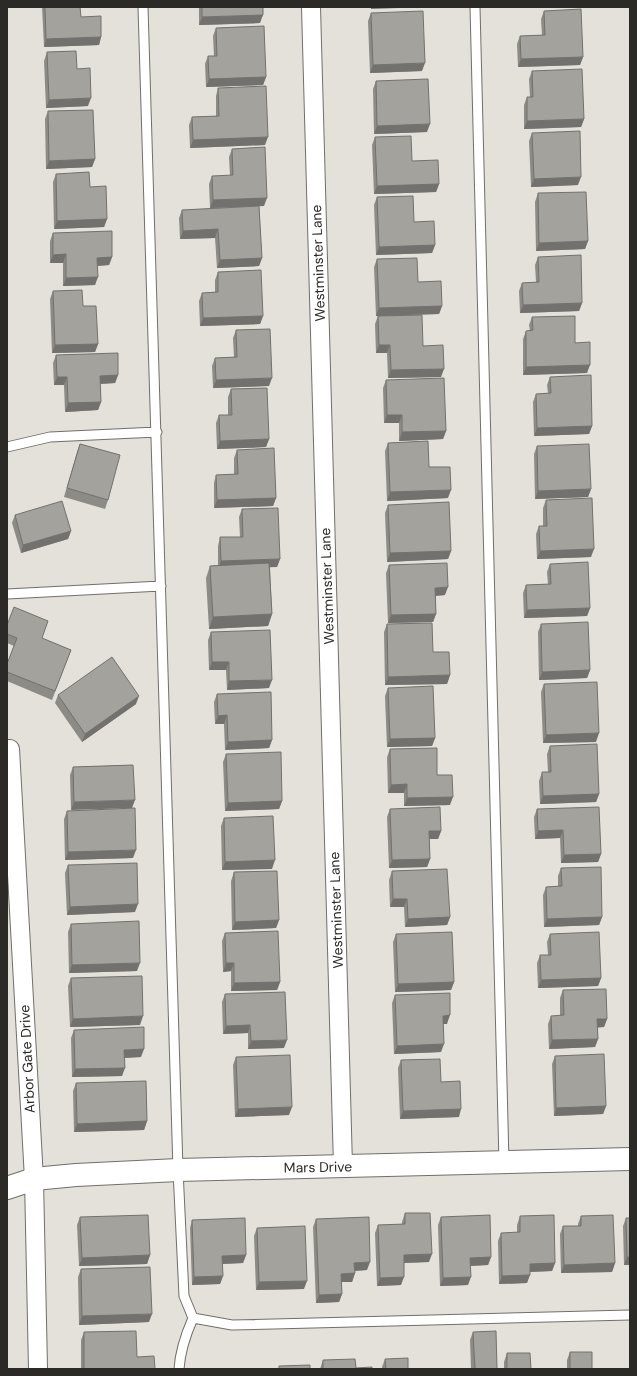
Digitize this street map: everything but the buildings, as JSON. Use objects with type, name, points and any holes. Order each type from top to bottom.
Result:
[{"type":"street","name":"Westminster Lane","points":[[311,7],[343,1166]]},
{"type":"street","name":"Arbor Gate Drive","points":[[9,749],[34,1179],[38,1369]]},
{"type":"street","name":"Mars Drive","points":[[7,1188],[34,1179],[76,1175],[178,1170],[630,1159]]},
{"type":"lane","points":[[143,7],[157,432],[178,1170],[184,1296],[193,1318],[185,1337],[179,1369]]},
{"type":"lane","points":[[475,7],[504,1162]]},
{"type":"lane","points":[[7,448],[50,437],[157,432]]},
{"type":"lane","points":[[7,594],[161,586]]},
{"type":"lane","points":[[193,1318],[232,1325],[630,1314]]}]
